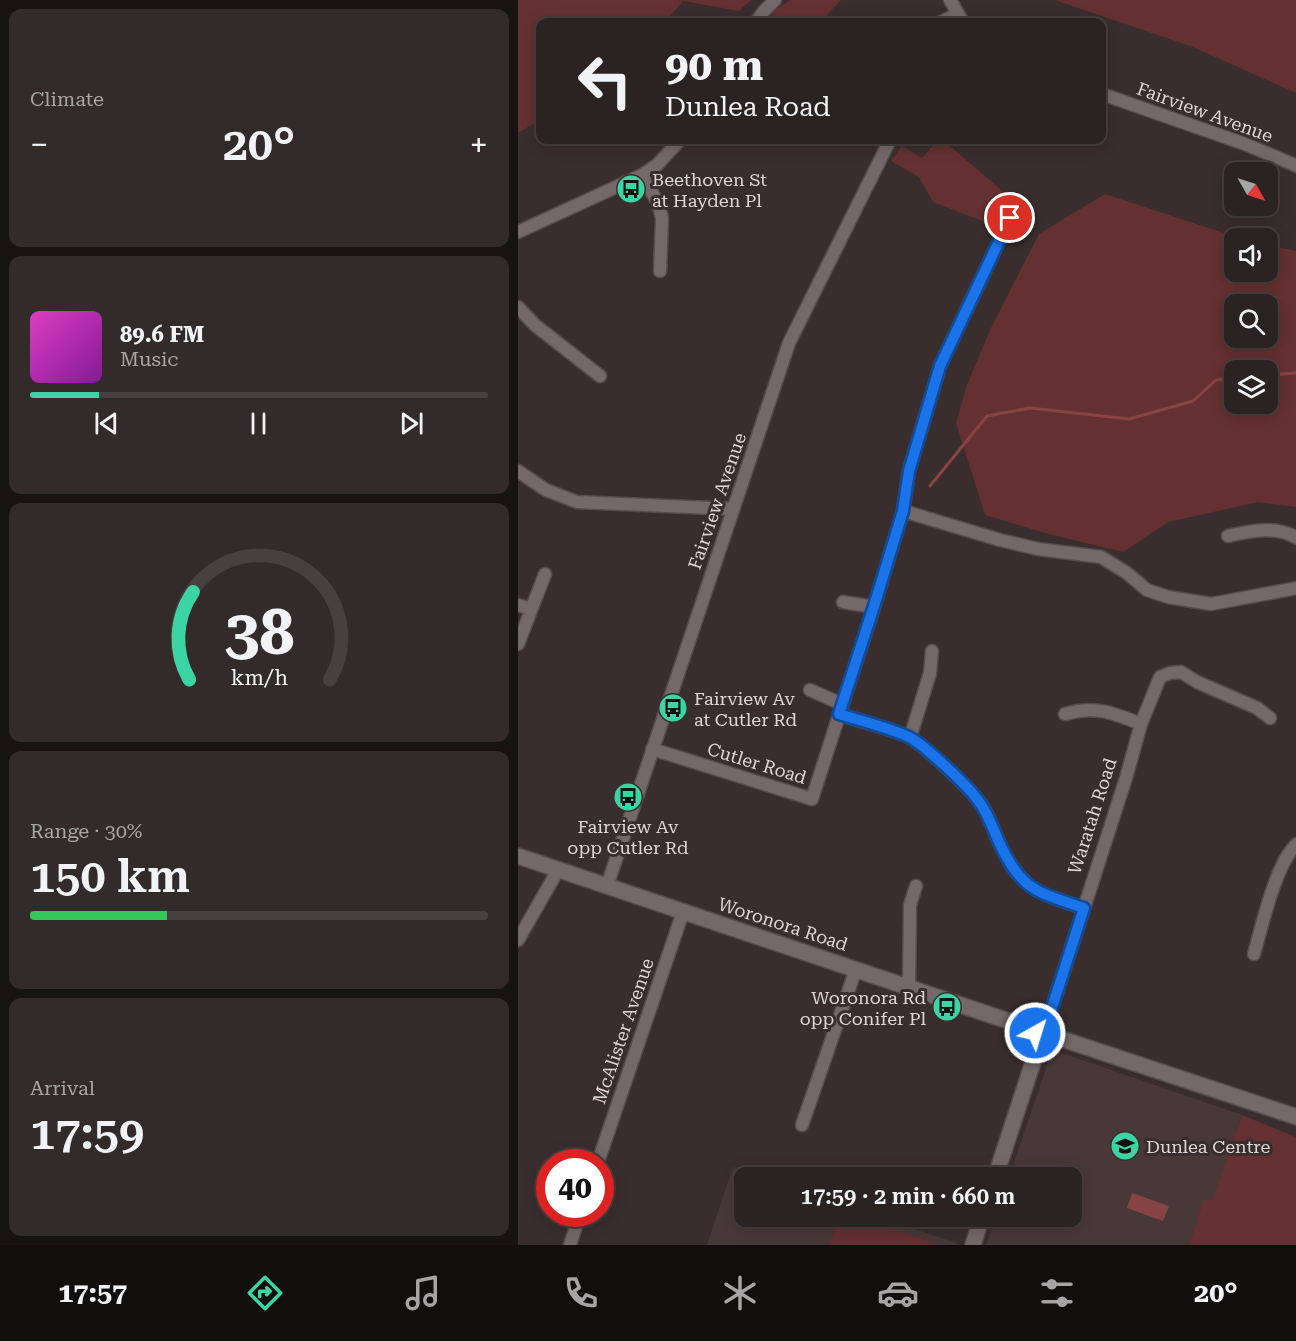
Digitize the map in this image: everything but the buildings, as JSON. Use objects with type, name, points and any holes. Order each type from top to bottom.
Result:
[{"type":"street","points":[[759,18],[775,0]]},
{"type":"street","points":[[950,0],[961,18]]},
{"type":"street","name":"Fairview Avenue","points":[[1106,95],[1245,144],[1296,166]]},
{"type":"street","points":[[518,232],[642,175],[657,165],[676,144]]},
{"type":"street","name":"Fairview Avenue","points":[[607,886],[732,509],[798,323],[888,144]]},
{"type":"street","points":[[642,175],[658,203],[662,218],[660,271]]},
{"type":"street","name":"Cutler Road","points":[[652,749],[812,799],[903,511],[909,471],[940,366],[1010,218]]},
{"type":"street","points":[[518,307],[535,325],[600,376]]},
{"type":"street","points":[[518,471],[555,495],[577,502],[732,509]]},
{"type":"street","points":[[903,511],[1038,549],[1101,557],[1127,573],[1147,590],[1168,597],[1211,603],[1296,588]]},
{"type":"street","points":[[1228,536],[1274,529],[1296,538]]},
{"type":"street","points":[[518,645],[524,607],[545,574]]},
{"type":"street","points":[[843,602],[874,606]]},
{"type":"street","points":[[910,738],[930,674],[932,651]]},
{"type":"street","name":"Waratah Road","points":[[999,1167],[1126,778],[1141,724],[1160,677],[1181,672],[1197,682],[1257,708],[1270,717]]},
{"type":"street","points":[[810,690],[840,709],[910,738],[964,784],[978,799],[1004,854],[1019,878],[1041,894],[1084,908]]},
{"type":"street","points":[[1065,714],[1081,709],[1110,711],[1141,724]]},
{"type":"street","points":[[1254,954],[1272,891],[1286,859],[1296,844]]},
{"type":"street","name":"Woronora Road","points":[[518,856],[1296,1117]]},
{"type":"street","points":[[518,940],[558,870]]},
{"type":"street","points":[[909,987],[910,905],[916,886]]},
{"type":"street","name":"McAlister Avenue","points":[[602,1149],[683,912]]},
{"type":"street","points":[[802,1125],[856,969]]},
{"type":"street","points":[[570,1245],[576,1227]]},
{"type":"street","points":[[973,1245],[979,1227]]},
{"type":"shaded area","points":[[518,0],[751,0],[739,11],[683,1],[668,18],[536,18],[536,122],[518,133]]},
{"type":"shaded area","points":[[790,0],[841,0],[827,15],[830,18],[770,18],[775,10]]},
{"type":"shaded area","points":[[1055,0],[1296,0],[1296,93],[1193,47]]},
{"type":"shaded area","points":[[934,144],[948,144],[1013,200],[990,224],[933,202],[919,177],[891,161],[902,146],[922,158]]},
{"type":"shaded area","points":[[1105,194],[1224,233],[1224,282],[1278,282],[1278,247],[1296,251],[1296,507],[1258,502],[1168,522],[1123,552],[985,515],[956,423],[967,385],[991,328],[1039,234]]},
{"type":"shaded area","name":"Dunlea Centre","points":[[1059,1052],[1242,1115],[1212,1202],[1204,1200],[1189,1245],[986,1245],[992,1227],[1082,1227],[1082,1167],[1012,1167],[1053,1053]]},
{"type":"shaded area","points":[[1242,1115],[1296,1137],[1296,1245],[1189,1245],[1204,1199],[1212,1201]]},
{"type":"shaded area","points":[[733,1167],[734,1227],[908,1227],[957,1243],[956,1245],[707,1245]]},
{"type":"shaded area","points":[[1132,1193],[1169,1206],[1163,1221],[1127,1208]]},
{"type":"shaded area","points":[[836,1227],[887,1227],[938,1245],[830,1245]]},
{"type":"waterway","points":[[1278,374],[1297,373]]},
{"type":"waterway","points":[[930,486],[987,416],[1030,408],[1129,419],[1193,401],[1216,380],[1224,379]]},
{"type":"place","name":"Beethoven St at Hayden Pl","points":[[631,189]]},
{"type":"place","name":"Fairview Av at Cutler Rd","points":[[673,708]]},
{"type":"place","name":"Fairview Av opp Cutler Rd","points":[[628,797]]},
{"type":"place","name":"Woronora Rd opp Conifer Pl","points":[[947,1007]]},
{"type":"place","name":"Dunlea Centre","points":[[1125,1146]]},
{"type":"route","points":[[1010,218],[940,366],[909,471],[903,511],[839,714],[910,738],[964,784],[978,799],[1004,854],[1019,878],[1041,894],[1084,908],[1047,1023],[1038,1025],[1035,1033]]}]
